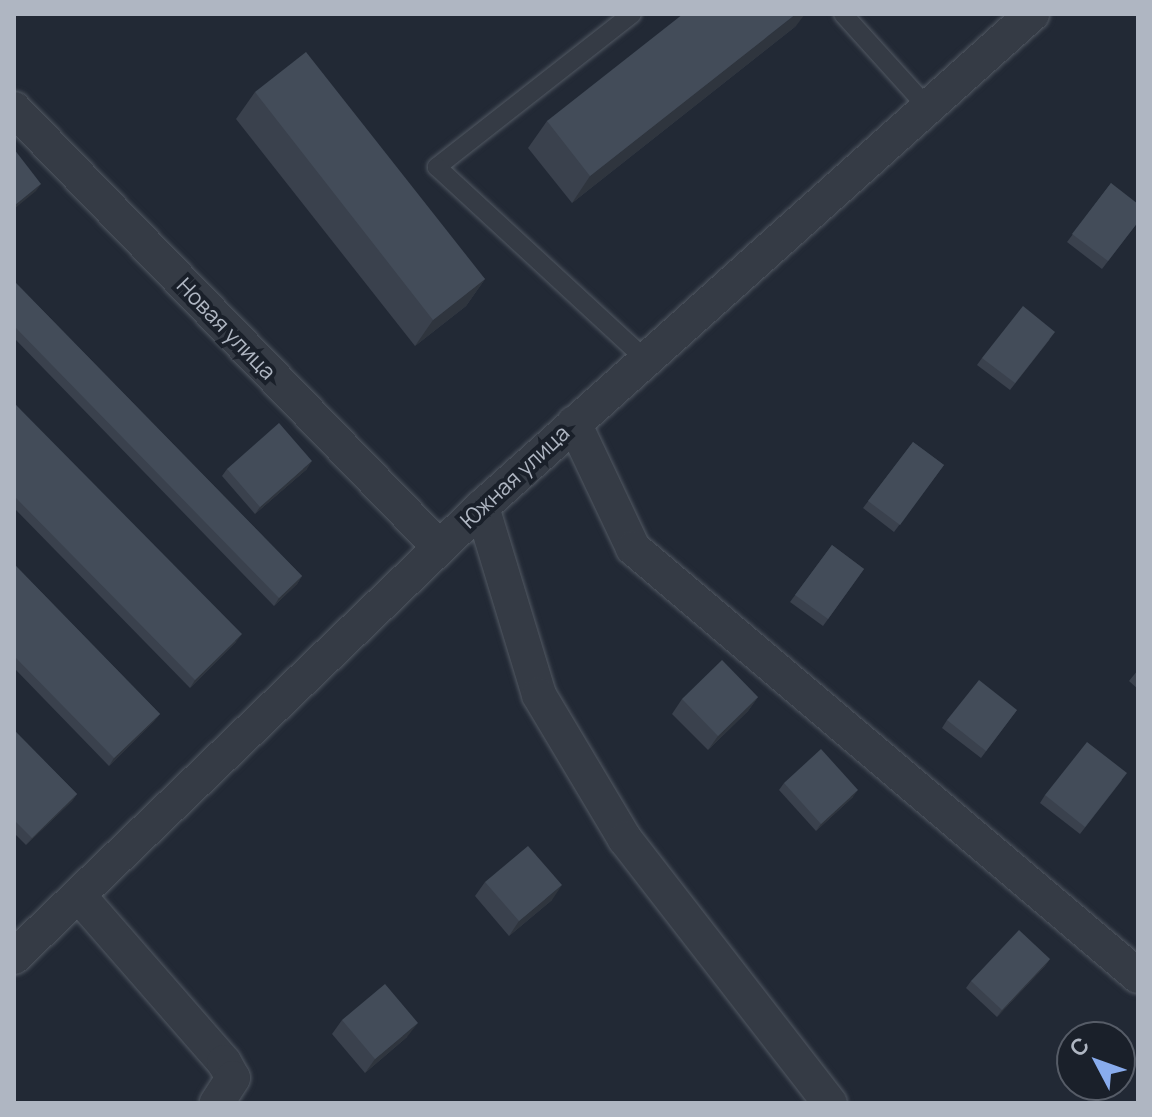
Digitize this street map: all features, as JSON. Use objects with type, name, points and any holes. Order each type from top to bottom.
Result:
[{"type":"street","name":"Южная улица","points":[[14,957],[482,507],[574,423],[648,362],[1032,14]]},
{"type":"street","name":"Новая улица","points":[[14,109],[439,547]]},
{"type":"street","points":[[574,423],[633,548],[1138,976]]},
{"type":"street","points":[[482,507],[539,695],[625,839],[830,1103]]},
{"type":"street","points":[[79,896],[224,1062],[233,1078],[217,1103]]},
{"type":"lane","points":[[632,14],[437,167],[648,362]]},
{"type":"lane","points":[[843,14],[928,108]]},
{"type":"building","points":[[683,14],[796,14],[590,176],[547,121]]},
{"type":"building","points":[[306,52],[485,279],[433,320],[255,92]]},
{"type":"building","points":[[14,149],[41,184],[14,206]]},
{"type":"building","points":[[1111,183],[1138,204],[1138,222],[1108,261],[1072,234]]},
{"type":"building","points":[[14,281],[302,576],[279,598],[14,326]]},
{"type":"building","points":[[1023,306],[1055,332],[1015,383],[982,358]]},
{"type":"building","points":[[14,403],[242,634],[195,680],[14,496]]},
{"type":"building","points":[[279,423],[312,461],[260,507],[227,469]]},
{"type":"building","points":[[913,442],[944,465],[900,525],[868,501]]},
{"type":"building","points":[[832,545],[864,569],[828,619],[795,595]]},
{"type":"building","points":[[14,564],[160,714],[114,758],[14,656]]},
{"type":"building","points":[[722,660],[758,697],[718,736],[682,699]]},
{"type":"building","points":[[979,680],[1017,710],[986,751],[947,720]]},
{"type":"building","points":[[14,730],[77,794],[32,838],[14,820]]},
{"type":"building","points":[[1087,742],[1127,773],[1085,827],[1045,795]]},
{"type":"building","points":[[821,749],[858,790],[821,824],[784,783]]},
{"type":"building","points":[[528,846],[562,885],[519,921],[485,882]]},
{"type":"building","points":[[1019,930],[1050,959],[1002,1010],[971,981]]},
{"type":"building","points":[[385,984],[418,1023],[375,1059],[342,1020]]}]
